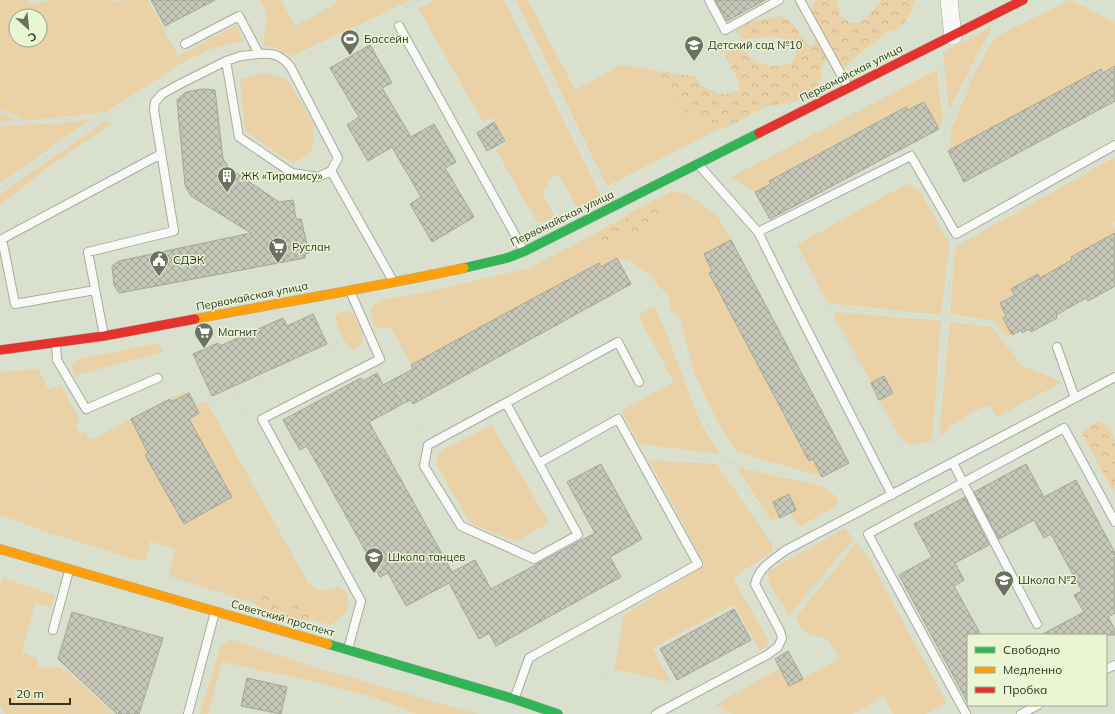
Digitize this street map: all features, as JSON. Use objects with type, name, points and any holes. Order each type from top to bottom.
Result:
[{"type":"street","points":[[946,39],[949,0]]},
{"type":"street","name":"Первомайская улица","points":[[0,350],[104,336],[349,290],[394,283],[507,258],[524,251],[698,164],[1023,0]]},
{"type":"street","name":"Советский проспект","points":[[0,548],[514,699],[558,714]]},
{"type":"lane","points":[[709,0],[725,30],[779,0]]},
{"type":"lane","points":[[800,0],[848,88]]},
{"type":"lane","points":[[185,44],[238,16],[259,54]]},
{"type":"lane","points":[[399,26],[524,251]]},
{"type":"lane","points":[[104,336],[88,252],[174,231],[154,110],[155,102],[162,94],[205,70],[226,61],[241,56],[269,54],[282,58],[290,66],[338,158],[331,171],[318,177],[292,173],[239,137],[226,61]]},
{"type":"lane","points":[[758,232],[911,156],[956,234],[1115,145]]},
{"type":"lane","points":[[95,290],[15,304],[2,238],[161,154]]},
{"type":"lane","points":[[698,164],[758,232],[892,495]]},
{"type":"lane","points":[[331,171],[394,283]]},
{"type":"lane","points":[[348,650],[360,601],[262,419],[380,359],[349,290]]},
{"type":"lane","points":[[506,403],[578,535],[534,559],[461,526],[424,466],[428,445],[618,342],[639,382]]},
{"type":"lane","points":[[56,343],[57,360],[86,410],[158,378]]},
{"type":"lane","points":[[1057,347],[1075,398]]},
{"type":"lane","points":[[656,714],[778,647],[782,638],[780,631],[755,584],[757,575],[764,567],[786,550],[1115,378]]},
{"type":"lane","points":[[514,699],[529,658],[698,564],[618,420],[539,464]]},
{"type":"lane","points":[[965,714],[868,534],[1064,428],[1115,522]]},
{"type":"lane","points":[[953,463],[1037,624]]},
{"type":"lane","points":[[53,630],[69,569]]},
{"type":"lane","points":[[188,714],[216,611]]},
{"type":"lane","points":[[1021,714],[1036,706]]},
{"type":"path","points":[[264,16],[267,0]]},
{"type":"path","points":[[298,59],[420,0]]},
{"type":"path","points":[[512,0],[605,193]]},
{"type":"path","points":[[1088,0],[1115,13]]},
{"type":"path","points":[[725,30],[777,124]]},
{"type":"path","points":[[946,39],[946,108],[950,122]]},
{"type":"path","points":[[911,156],[944,136],[977,60],[988,41]]},
{"type":"path","points":[[0,111],[26,123]]},
{"type":"path","points":[[0,124],[108,115]]},
{"type":"path","points":[[694,193],[678,217],[647,273],[671,322],[692,378],[705,421],[728,462],[786,550]]},
{"type":"path","points":[[938,470],[934,460],[952,256],[956,234]]},
{"type":"path","points":[[800,258],[835,238],[874,311]]},
{"type":"path","points":[[794,246],[920,480]]},
{"type":"path","points":[[795,306],[827,306],[994,324],[1014,350],[1057,347]]},
{"type":"path","points":[[175,336],[211,404],[339,345],[332,330]]},
{"type":"path","points":[[0,400],[49,378]]},
{"type":"path","points":[[0,422],[46,403],[54,396],[52,387]]},
{"type":"path","points":[[397,390],[428,445]]},
{"type":"path","points":[[234,394],[243,412],[256,407],[262,419]]},
{"type":"path","points":[[46,403],[100,487]]},
{"type":"path","points":[[100,487],[119,451]]},
{"type":"path","points":[[636,452],[728,462],[838,485],[854,515]]},
{"type":"path","points":[[0,454],[18,473],[37,484],[60,490],[100,487]]},
{"type":"path","points":[[221,596],[226,578],[222,563],[277,532],[296,517],[310,509]]},
{"type":"path","points":[[780,631],[857,536]]},
{"type":"path","points":[[598,702],[615,610]]},
{"type":"path","points":[[355,624],[529,658],[690,695],[724,714]]},
{"type":"green space","points":[[0,0],[27,0],[30,3],[38,4],[49,0],[103,0],[118,2],[120,0],[148,0],[178,56],[236,25],[244,41],[211,49],[186,60],[105,112],[26,121],[0,108]]},
{"type":"green space","points":[[260,0],[281,0],[295,26],[337,3],[336,0],[410,0],[292,56],[271,46],[263,46],[267,15]]},
{"type":"green space","points":[[436,0],[504,0],[601,196],[580,207],[576,206],[559,174],[546,181],[549,186],[542,191],[554,217],[541,223],[535,219],[496,150],[507,142],[492,117],[483,122],[418,8]]},
{"type":"green space","points":[[516,0],[528,0],[575,90],[621,65],[659,71],[656,76],[671,93],[679,106],[690,115],[697,117],[717,130],[607,186]]},
{"type":"green space","points":[[816,0],[836,0],[841,16],[851,23],[857,23],[868,17],[881,0],[915,0],[903,25],[886,33],[846,67],[833,59],[828,58],[823,65],[819,82],[805,97],[794,102],[764,108],[735,123],[717,130],[697,117],[690,115],[679,106],[671,93],[656,75],[659,71],[696,77],[701,86],[719,94],[726,94],[740,90],[739,82],[726,56],[725,42],[735,41],[741,45],[753,60],[767,65],[785,65],[795,58],[796,53],[795,47],[786,39],[769,36],[741,39],[737,34],[737,27],[755,21],[785,17],[790,21],[805,42],[811,47],[816,41],[817,35],[812,13],[812,7]]},
{"type":"green space","points":[[1070,0],[1114,22],[1115,66],[950,155],[951,131],[974,74],[995,37]]},
{"type":"green space","points":[[990,28],[991,31],[977,54],[949,111],[943,52]]},
{"type":"green space","points":[[937,70],[941,108],[944,116],[939,129],[924,102],[908,110],[906,107],[820,153],[822,157],[807,165],[804,161],[769,181],[771,184],[755,192],[731,177]]},
{"type":"green space","points":[[264,73],[287,79],[314,124],[312,152],[293,164],[245,131],[240,79]]},
{"type":"green space","points":[[0,113],[20,121],[0,122]]},
{"type":"green space","points":[[92,119],[0,183],[0,126],[60,123]]},
{"type":"green space","points":[[105,121],[112,123],[47,168],[0,206],[0,195],[6,190]]},
{"type":"green space","points":[[1115,157],[1115,221],[1112,223],[1115,229],[1115,240],[1095,244],[1071,257],[1072,260],[1064,264],[1066,267],[1041,280],[1038,275],[1012,289],[1015,295],[1000,303],[1006,316],[1003,318],[1012,335],[1008,338],[994,321],[950,314],[954,261],[957,246]]},
{"type":"green space","points":[[906,184],[919,190],[950,244],[941,315],[828,303],[797,245]]},
{"type":"green space","points":[[674,191],[686,194],[701,203],[719,218],[731,240],[704,254],[712,271],[709,273],[809,461],[813,459],[822,477],[736,451],[715,417],[695,375],[680,319],[671,310],[670,301],[666,292],[659,287],[655,279],[649,273],[640,269],[633,262],[617,258],[411,365],[391,327],[377,329],[374,323],[370,312],[373,305],[385,299],[424,293],[529,268],[602,230],[646,204]],"holes":[[[629,218],[658,226],[624,234],[617,226]]]},
{"type":"green space","points":[[650,208],[659,210],[663,217],[653,228],[638,233],[627,233],[601,243],[598,239],[622,221],[638,212]]},
{"type":"green space","points":[[654,306],[663,325],[701,424],[720,454],[640,444],[621,411],[674,382],[638,315]]},
{"type":"green space","points":[[344,311],[350,311],[355,316],[362,333],[360,346],[354,350],[344,340],[336,320],[335,315]]},
{"type":"green space","points":[[836,312],[941,321],[932,441],[913,445],[903,441],[879,400],[893,393],[884,377],[871,383],[834,315]]},
{"type":"green space","points":[[950,322],[992,327],[1021,365],[1058,380],[1060,383],[997,417],[989,405],[984,406],[951,425],[944,435],[939,433]]},
{"type":"green space","points":[[159,343],[163,352],[74,376],[72,364],[79,359]]},
{"type":"green space","points":[[38,369],[48,389],[61,385],[80,421],[75,424],[80,433],[85,431],[90,440],[183,392],[184,394],[188,392],[196,405],[206,401],[309,584],[319,590],[339,587],[346,592],[348,608],[344,615],[331,625],[313,620],[303,608],[297,604],[283,602],[272,595],[250,598],[250,602],[169,576],[175,549],[150,541],[146,562],[49,533],[0,515],[0,372]]},
{"type":"green space","points":[[1098,421],[1109,427],[1115,442],[1115,495],[1081,432]]},
{"type":"green space","points":[[492,425],[549,523],[516,541],[471,524],[436,464],[440,451]]},
{"type":"green space","points":[[649,460],[717,464],[773,546],[772,552],[733,578],[767,638],[768,645],[760,650],[734,604],[652,648],[671,682],[614,669],[624,615],[705,565]]},
{"type":"green space","points":[[736,467],[823,486],[837,498],[839,503],[802,526],[797,525],[790,513],[796,510],[789,495],[780,518],[771,520]]},
{"type":"green space","points":[[845,528],[853,539],[789,615],[769,582],[769,571]]},
{"type":"green space","points":[[857,542],[869,559],[947,703],[926,714],[894,714],[884,697],[852,714],[733,714],[715,705],[780,668],[790,686],[839,659],[827,639],[811,635],[804,631],[796,617]]},
{"type":"green space","points":[[3,578],[54,595],[52,607],[35,603],[22,652],[37,658],[38,667],[64,668],[114,714],[5,714],[0,706],[0,585]]},
{"type":"green space","points":[[262,592],[272,595],[283,602],[297,604],[303,608],[313,620],[283,617],[250,602],[252,593]]},
{"type":"green space","points":[[230,639],[311,666],[478,714],[417,714],[373,697],[294,677],[222,662],[208,714],[200,714],[220,648]]},
{"type":"building","points":[[151,0],[215,0],[165,26]]},
{"type":"building","points":[[715,0],[765,0],[727,21]]},
{"type":"building","points":[[370,45],[392,83],[382,88],[411,137],[434,124],[456,162],[445,168],[474,217],[432,242],[410,204],[421,197],[392,147],[368,161],[347,125],[359,117],[330,68]]},
{"type":"building","points":[[1115,66],[1115,101],[964,182],[948,151],[1101,69],[1103,73]]},
{"type":"building","name":"ЖК «Тирамису»","points":[[203,89],[215,90],[223,159],[229,168],[279,202],[293,200],[296,219],[301,219],[309,253],[305,254],[305,258],[119,293],[114,285],[112,266],[119,261],[251,233],[191,196],[185,185],[177,100],[186,92]]},
{"type":"building","points":[[924,102],[939,129],[770,219],[755,192],[771,184],[769,181],[906,107],[908,110]]},
{"type":"building","points":[[494,122],[505,141],[487,151],[477,133]]},
{"type":"building","points":[[1115,233],[1115,286],[1088,301],[1086,298],[1056,315],[1057,318],[1031,332],[1029,329],[1022,333],[1021,330],[1012,335],[1003,318],[1006,316],[1000,303],[1015,295],[1011,289],[1038,274],[1040,278],[1072,260],[1071,257]]},
{"type":"building","points":[[731,240],[849,463],[822,477],[813,459],[809,461],[709,273],[712,271],[704,254]]},
{"type":"building","points":[[617,258],[631,284],[413,404],[410,400],[369,422],[452,572],[475,560],[491,589],[595,533],[567,482],[601,464],[642,539],[610,557],[621,577],[496,646],[489,633],[479,639],[449,583],[406,606],[388,573],[380,577],[307,446],[300,450],[283,420],[361,378],[363,381],[377,373],[383,385],[413,369],[411,365],[497,318],[599,263],[601,267]]},
{"type":"building","points":[[313,314],[327,344],[212,396],[193,354],[218,343],[220,346],[283,318],[287,326]]},
{"type":"building","points":[[884,376],[893,393],[879,400],[871,383]]},
{"type":"building","points":[[189,393],[199,413],[189,419],[232,497],[184,524],[145,455],[148,453],[131,419],[170,399],[171,402]]},
{"type":"building","points":[[1026,464],[1044,497],[1076,480],[1115,553],[1115,613],[1108,617],[1115,630],[1115,635],[1043,634],[1084,612],[1074,595],[1082,591],[1051,534],[1044,538],[1034,520],[999,539],[974,492]]},
{"type":"building","points":[[789,494],[796,510],[780,518],[773,502]]},
{"type":"building","points":[[965,497],[989,545],[955,563],[964,580],[954,586],[980,634],[967,634],[967,701],[899,575],[932,557],[914,524]]},
{"type":"building","points":[[734,609],[751,640],[677,680],[660,649]]},
{"type":"building","points":[[72,612],[163,638],[139,714],[117,714],[58,659]]},
{"type":"building","points":[[788,651],[803,679],[789,686],[775,659]]},
{"type":"building","points":[[247,678],[287,687],[281,714],[241,706]]},
{"type":"traffic: fast","points":[[464,268],[507,258],[525,251],[759,133]]},
{"type":"traffic: fast","points":[[328,644],[514,699],[558,714]]},
{"type":"traffic: slow","points":[[195,319],[464,268]]},
{"type":"traffic: slow","points":[[0,549],[328,644]]},
{"type":"traffic: jam","points":[[759,133],[1023,0]]},
{"type":"traffic: jam","points":[[0,350],[104,336],[195,319]]},
{"type":"place","name":"Бассейн","points":[[350,56]]},
{"type":"place","name":"Детский сад №10","points":[[694,62]]},
{"type":"place","name":"ЖК «Тирамису»","points":[[227,193]]},
{"type":"place","name":"Руслан","points":[[278,264]]},
{"type":"place","name":"СДЭК","points":[[159,277]]},
{"type":"place","name":"Магнит","points":[[204,349]]},
{"type":"place","name":"Школа танцев","points":[[374,574]]},
{"type":"place","name":"Школа №2","points":[[1004,597]]}]
